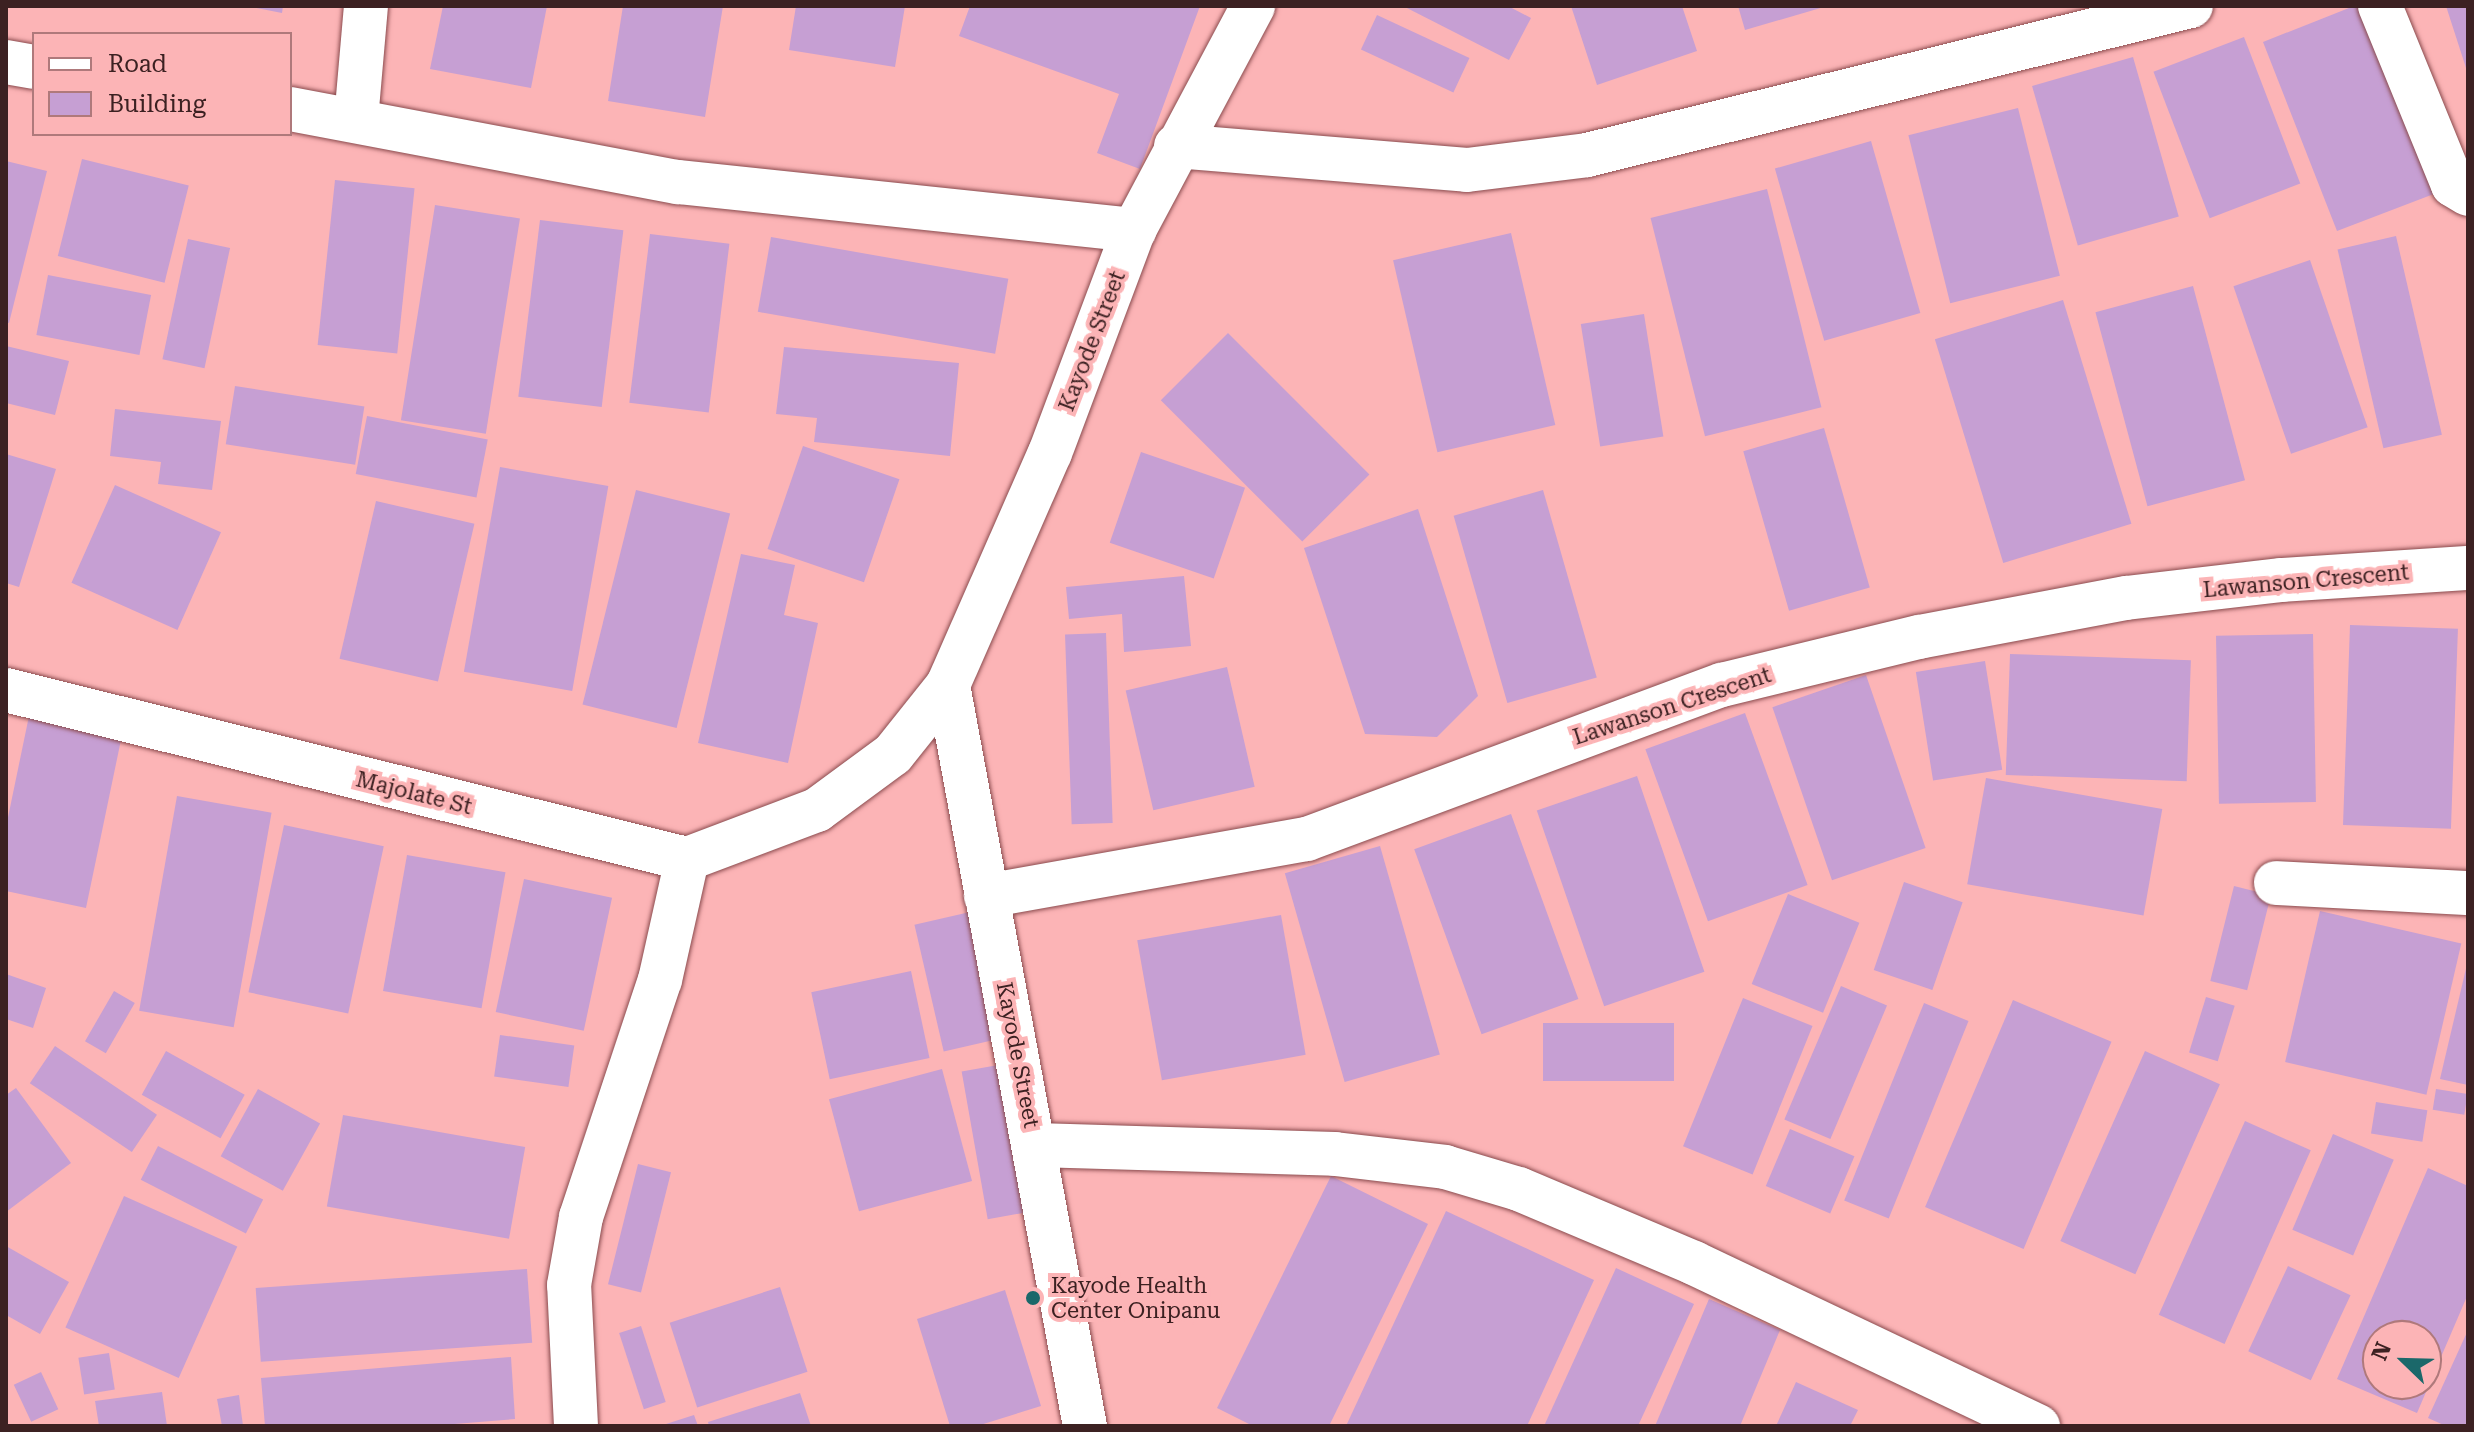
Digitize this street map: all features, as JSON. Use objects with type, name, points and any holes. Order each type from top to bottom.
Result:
[{"type":"street","points":[[356,120],[366,6]]},
{"type":"street","name":"Kayode Street","points":[[687,859],[817,810],[893,754],[948,685],[1050,453],[1134,230],[1253,6]]},
{"type":"street","points":[[1176,146],[1467,170],[1587,155],[2191,6]]},
{"type":"street","points":[[2380,6],[2453,185],[2468,194]]},
{"type":"street","points":[[6,62],[32,67]]},
{"type":"street","points":[[292,109],[678,182],[1134,230]]},
{"type":"street","name":"Lawanson Crescent","points":[[986,896],[1307,839],[1722,685],[1919,637],[2126,598],[2282,580],[2468,568]]},
{"type":"street","name":"Kayode Street","points":[[948,685],[1036,1145],[1085,1426]]},
{"type":"street","name":"Majolate St","points":[[6,690],[687,859]]},
{"type":"street","points":[[576,1426],[569,1285],[581,1217],[660,980],[687,859]]},
{"type":"street","points":[[2276,883],[2468,893]]},
{"type":"street","points":[[1036,1145],[1335,1154],[1445,1167],[1519,1189],[1694,1263],[2038,1426]]},
{"type":"building","points":[[246,6],[283,6],[282,13]]},
{"type":"building","points":[[443,6],[547,6],[531,88],[430,69]]},
{"type":"building","points":[[623,6],[723,6],[705,117],[608,101]]},
{"type":"building","points":[[796,6],[905,6],[895,67],[789,50]]},
{"type":"building","points":[[970,6],[1200,6],[1140,169],[1097,153],[1119,94],[959,36]]},
{"type":"building","points":[[1403,6],[1508,6],[1531,18],[1509,60]]},
{"type":"building","points":[[1571,6],[1682,6],[1697,51],[1597,85]]},
{"type":"building","points":[[1738,6],[1824,6],[1824,7],[1745,30]]},
{"type":"building","points":[[2354,6],[2366,6],[2439,192],[2337,231],[2263,42]]},
{"type":"building","points":[[2446,6],[2468,6],[2468,71],[2467,71]]},
{"type":"building","points":[[1377,15],[1469,58],[1453,93],[1361,49]]},
{"type":"building","points":[[2244,37],[2300,184],[2210,218],[2153,72]]},
{"type":"building","points":[[2133,57],[2179,217],[2078,246],[2032,86]]},
{"type":"building","points":[[2018,108],[2060,276],[1950,303],[1908,135]]},
{"type":"building","points":[[1871,141],[1920,313],[1824,341],[1775,169]]},
{"type":"building","points":[[82,159],[189,186],[165,283],[58,256]]},
{"type":"building","points":[[6,161],[47,171],[9,323],[6,322]]},
{"type":"building","points":[[335,180],[415,188],[397,353],[318,345]]},
{"type":"building","points":[[1767,189],[1821,407],[1705,436],[1651,218]]},
{"type":"building","points":[[435,205],[520,218],[486,434],[401,420]]},
{"type":"building","points":[[540,220],[623,230],[602,407],[518,397]]},
{"type":"building","points":[[1511,233],[1555,425],[1437,452],[1393,260]]},
{"type":"building","points":[[650,234],[729,244],[709,412],[629,403]]},
{"type":"building","points":[[2396,236],[2442,435],[2383,448],[2338,249]]},
{"type":"building","points":[[771,237],[1008,279],[995,354],[758,312]]},
{"type":"building","points":[[188,239],[230,248],[204,368],[162,359]]},
{"type":"building","points":[[2310,260],[2368,427],[2291,454],[2233,286]]},
{"type":"building","points":[[48,275],[151,295],[139,355],[36,335]]},
{"type":"building","points":[[2193,286],[2245,480],[2147,506],[2095,312]]},
{"type":"building","points":[[2063,300],[2131,524],[2003,563],[1935,339]]},
{"type":"building","points":[[1644,314],[1663,436],[1600,446],[1581,324]]},
{"type":"building","points":[[1228,333],[1369,474],[1302,542],[1161,400]]},
{"type":"building","points":[[6,346],[69,361],[55,415],[6,403]]},
{"type":"building","points":[[784,347],[959,363],[950,456],[814,442],[817,418],[776,414]]},
{"type":"building","points":[[235,386],[364,406],[355,465],[226,444]]},
{"type":"building","points":[[115,409],[221,421],[212,490],[158,484],[161,462],[110,456]]},
{"type":"building","points":[[367,416],[488,439],[476,497],[356,474]]},
{"type":"building","points":[[1824,428],[1870,588],[1789,611],[1743,451]]},
{"type":"building","points":[[803,446],[899,479],[864,582],[768,549]]},
{"type":"building","points":[[1141,452],[1245,488],[1214,579],[1110,543]]},
{"type":"building","points":[[6,454],[56,469],[19,587],[6,583]]},
{"type":"building","points":[[500,467],[608,486],[572,691],[464,672]]},
{"type":"building","points":[[115,485],[221,532],[177,630],[71,583]]},
{"type":"building","points":[[636,490],[730,513],[677,728],[583,704]]},
{"type":"building","points":[[1543,490],[1597,677],[1507,703],[1454,516]]},
{"type":"building","points":[[376,501],[474,524],[438,682],[340,659]]},
{"type":"building","points":[[1418,509],[1478,696],[1437,737],[1365,734],[1304,548]]},
{"type":"building","points":[[741,554],[795,565],[784,615],[818,623],[788,763],[698,743]]},
{"type":"building","points":[[1184,576],[1191,646],[1124,652],[1122,614],[1069,619],[1066,587]]},
{"type":"building","points":[[2350,625],[2458,629],[2451,829],[2343,825]]},
{"type":"building","points":[[1106,633],[1113,823],[1072,824],[1065,634]]},
{"type":"building","points":[[2313,634],[2316,802],[2219,804],[2216,636]]},
{"type":"building","points":[[2010,654],[2191,660],[2187,781],[2006,775]]},
{"type":"building","points":[[1985,661],[2002,770],[1933,781],[1916,672]]},
{"type":"building","points":[[1227,667],[1255,787],[1153,810],[1126,690]]},
{"type":"building","points":[[1866,675],[1926,848],[1832,880],[1772,707]]},
{"type":"building","points":[[1745,713],[1808,885],[1708,921],[1645,749]]},
{"type":"building","points":[[29,716],[122,735],[86,908],[6,891],[6,827]]},
{"type":"building","points":[[1637,776],[1704,972],[1604,1006],[1537,811]]},
{"type":"building","points":[[1986,778],[2162,809],[2144,915],[1967,884]]},
{"type":"building","points":[[177,796],[272,813],[234,1027],[139,1011]]},
{"type":"building","points":[[1511,814],[1578,999],[1482,1034],[1414,849]]},
{"type":"building","points":[[284,825],[384,846],[348,1013],[248,992]]},
{"type":"building","points":[[1380,846],[1440,1055],[1345,1082],[1285,873]]},
{"type":"building","points":[[407,855],[505,872],[482,1008],[383,991]]},
{"type":"building","points":[[524,879],[612,898],[584,1031],[496,1012]]},
{"type":"building","points":[[1904,882],[1963,902],[1932,990],[1874,970]]},
{"type":"building","points":[[2234,886],[2271,895],[2247,990],[2210,981]]},
{"type":"building","points":[[1788,894],[1859,923],[1823,1013],[1752,984]]},
{"type":"building","points":[[2320,911],[2461,944],[2426,1095],[2285,1062]]},
{"type":"building","points":[[970,912],[999,1039],[944,1051],[914,925]]},
{"type":"building","points":[[1281,915],[1306,1055],[1162,1080],[1137,940]]},
{"type":"building","points":[[2468,960],[2468,1085],[2440,1079]]},
{"type":"building","points":[[911,971],[930,1058],[830,1079],[811,992]]},
{"type":"building","points":[[6,974],[46,988],[33,1028],[6,1019]]},
{"type":"building","points":[[1841,986],[1887,1006],[1830,1139],[1784,1119]]},
{"type":"building","points":[[114,991],[135,1003],[106,1053],[85,1041]]},
{"type":"building","points":[[2206,997],[2235,1006],[2218,1061],[2189,1052]]},
{"type":"building","points":[[1743,998],[1813,1026],[1753,1174],[1683,1146]]},
{"type":"building","points":[[2013,1000],[2111,1042],[2024,1249],[1925,1207]]},
{"type":"building","points":[[1924,1003],[1969,1021],[1889,1218],[1844,1200]]},
{"type":"building","points":[[1543,1023],[1674,1023],[1674,1081],[1543,1081]]},
{"type":"building","points":[[500,1035],[574,1045],[568,1087],[494,1077]]},
{"type":"building","points":[[55,1046],[157,1115],[132,1152],[30,1083]]},
{"type":"building","points":[[166,1051],[245,1095],[220,1138],[142,1095]]},
{"type":"building","points":[[2145,1051],[2220,1084],[2135,1274],[2060,1241]]},
{"type":"building","points":[[1004,1064],[1030,1212],[988,1219],[962,1071]]},
{"type":"building","points":[[942,1069],[972,1181],[859,1211],[829,1099]]},
{"type":"building","points":[[16,1088],[71,1163],[6,1212],[6,1095]]},
{"type":"building","points":[[258,1089],[320,1123],[283,1191],[221,1156]]},
{"type":"building","points":[[2436,1089],[2468,1094],[2464,1115],[2433,1110]]},
{"type":"building","points":[[2376,1102],[2427,1110],[2422,1142],[2371,1134]]},
{"type":"building","points":[[343,1115],[525,1147],[509,1239],[327,1207]]},
{"type":"building","points":[[2245,1121],[2311,1150],[2225,1344],[2159,1315]]},
{"type":"building","points":[[1790,1129],[1854,1156],[1830,1213],[1766,1186]]},
{"type":"building","points":[[2333,1134],[2394,1160],[2353,1256],[2292,1230]]},
{"type":"building","points":[[158,1146],[263,1200],[246,1233],[141,1180]]},
{"type":"building","points":[[638,1164],[671,1172],[641,1293],[608,1284]]},
{"type":"building","points":[[2428,1168],[2468,1186],[2468,1294],[2442,1355],[2442,1320],[2362,1320]]},
{"type":"building","points":[[1331,1176],[1428,1224],[1329,1426],[1253,1426],[1217,1408]]},
{"type":"building","points":[[124,1196],[237,1246],[179,1378],[65,1328]]},
{"type":"building","points":[[1446,1211],[1594,1280],[1527,1426],[1346,1426]]},
{"type":"building","points":[[6,1246],[69,1282],[40,1334],[6,1315]]},
{"type":"building","points":[[2288,1266],[2351,1295],[2311,1380],[2248,1351]]},
{"type":"building","points":[[1616,1268],[1694,1304],[1638,1426],[1544,1426]]},
{"type":"building","points":[[527,1269],[532,1343],[261,1362],[256,1288]]},
{"type":"building","points":[[780,1287],[808,1372],[697,1407],[670,1323]]},
{"type":"building","points":[[1005,1290],[1041,1406],[977,1426],[950,1426],[917,1319]]},
{"type":"building","points":[[1709,1299],[1780,1330],[1740,1426],[1655,1426]]},
{"type":"building","points":[[2362,1321],[2362,1390],[2337,1379]]},
{"type":"building","points":[[641,1326],[666,1402],[644,1409],[619,1333]]},
{"type":"building","points":[[2468,1330],[2468,1426],[2446,1426],[2428,1418],[2436,1400],[2442,1400],[2442,1387]]},
{"type":"building","points":[[109,1353],[115,1390],[84,1394],[78,1358]]},
{"type":"building","points":[[511,1357],[515,1419],[430,1426],[265,1426],[261,1378]]},
{"type":"building","points":[[41,1372],[58,1409],[31,1422],[14,1385]]},
{"type":"building","points":[[1796,1382],[1858,1410],[1850,1426],[1776,1426]]},
{"type":"building","points":[[162,1392],[167,1426],[99,1426],[95,1401]]},
{"type":"building","points":[[800,1393],[811,1426],[709,1426],[708,1422]]},
{"type":"building","points":[[239,1395],[243,1426],[222,1426],[217,1399]]},
{"type":"building","points":[[2386,1400],[2423,1400],[2417,1413]]},
{"type":"building","points":[[694,1415],[698,1426],[663,1426],[663,1425]]},
{"type":"place","name":"Kayode Health Center Onipanu","points":[[1033,1298]]}]
